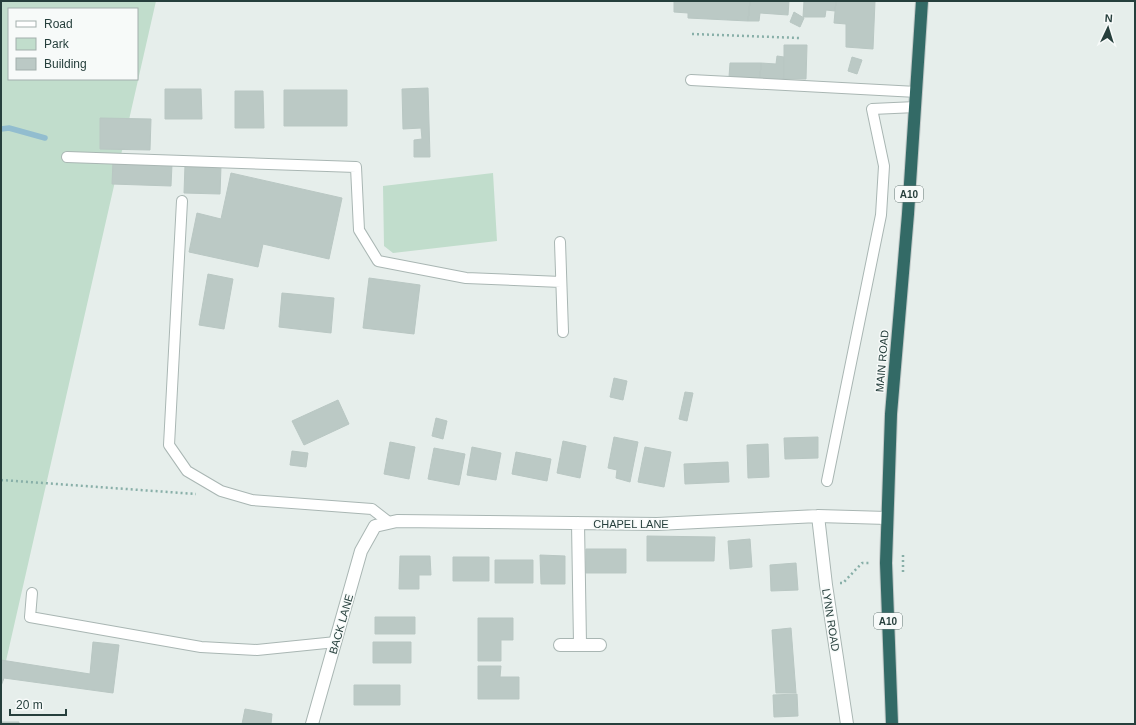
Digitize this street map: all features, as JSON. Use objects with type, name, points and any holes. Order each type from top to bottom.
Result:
[{"type":"highway","name":"MAIN ROAD","points":[[892,724],[887,586],[890,414],[916,107],[922,1]]},
{"type":"street","name":"CHAPEL LANE","points":[[375,526],[390,522],[657,524],[818,516],[887,518]]},
{"type":"street","name":"LYNN ROAD","points":[[818,516],[826,585],[847,724]]},
{"type":"street","points":[[578,523],[580,644]]},
{"type":"street","name":"BACK LANE","points":[[312,724],[362,551],[375,526]]},
{"type":"street","points":[[560,645],[600,645]]},
{"type":"lane","points":[[691,80],[917,92]]},
{"type":"lane","points":[[828,481],[881,215],[884,166],[872,109],[916,107]]},
{"type":"lane","points":[[66,156],[356,166],[359,230],[378,261],[466,278],[561,282]]},
{"type":"lane","points":[[182,201],[169,445],[187,472],[221,491],[252,500],[372,509],[390,522]]},
{"type":"lane","points":[[560,242],[563,332]]},
{"type":"lane","points":[[32,593],[30,617],[201,647],[257,650],[336,642]]},
{"type":"path","points":[[692,34],[800,38]]},
{"type":"path","points":[[1,480],[198,494]]},
{"type":"path","points":[[903,553],[904,577]]},
{"type":"path","points":[[826,585],[843,583],[862,563],[868,563]]},
{"type":"green space","points":[[1,1],[156,1],[1,683]]},
{"type":"green space","points":[[493,173],[497,241],[393,253],[384,246],[383,186]]},
{"type":"building","points":[[674,1],[750,1],[748,21],[688,18],[688,13],[674,12]]},
{"type":"building","points":[[750,1],[789,1],[788,15],[760,13],[759,21],[748,21]]},
{"type":"building","points":[[804,1],[836,1],[835,11],[826,10],[825,17],[803,17]]},
{"type":"building","points":[[836,1],[875,1],[873,49],[846,47],[846,24],[834,23]]},
{"type":"building","points":[[794,12],[804,18],[800,27],[790,22]]},
{"type":"building","points":[[784,45],[807,45],[806,79],[784,79]]},
{"type":"building","points":[[777,56],[784,57],[784,79],[760,78],[761,63],[776,64]]},
{"type":"building","points":[[852,57],[862,60],[857,74],[848,71]]},
{"type":"building","points":[[730,63],[761,63],[760,78],[729,77]]},
{"type":"building","points":[[428,88],[430,157],[414,157],[414,140],[422,139],[421,128],[403,129],[402,89]]},
{"type":"building","points":[[165,89],[201,89],[202,119],[165,119]]},
{"type":"building","points":[[284,90],[347,90],[347,126],[284,126]]},
{"type":"building","points":[[235,91],[263,91],[264,128],[235,128]]},
{"type":"building","points":[[100,118],[151,119],[150,150],[100,149]]},
{"type":"building","points":[[113,161],[172,164],[171,186],[112,184]]},
{"type":"building","points":[[185,165],[221,166],[220,194],[184,193]]},
{"type":"building","points":[[231,173],[342,198],[329,259],[263,244],[258,267],[189,252],[197,213],[221,219]]},
{"type":"building","points":[[208,274],[233,279],[224,329],[199,325]]},
{"type":"building","points":[[369,278],[420,285],[414,334],[363,328]]},
{"type":"building","points":[[282,293],[334,298],[331,333],[279,327]]},
{"type":"building","points":[[614,378],[627,381],[623,400],[610,397]]},
{"type":"building","points":[[685,392],[693,393],[687,421],[679,419]]},
{"type":"building","points":[[338,400],[349,424],[304,445],[292,421]]},
{"type":"building","points":[[436,418],[447,421],[443,439],[432,436]]},
{"type":"building","points":[[614,437],[638,442],[630,482],[616,478],[617,470],[608,468]]},
{"type":"building","points":[[818,437],[818,458],[785,459],[784,438]]},
{"type":"building","points":[[563,441],[586,446],[580,478],[557,473]]},
{"type":"building","points":[[390,442],[415,447],[409,479],[384,474]]},
{"type":"building","points":[[768,444],[769,477],[748,478],[747,445]]},
{"type":"building","points":[[472,447],[501,453],[496,480],[467,475]]},
{"type":"building","points":[[645,447],[671,452],[664,487],[638,482]]},
{"type":"building","points":[[434,448],[465,454],[459,485],[428,479]]},
{"type":"building","points":[[292,451],[308,453],[306,467],[290,465]]},
{"type":"building","points":[[516,452],[551,459],[547,481],[512,474]]},
{"type":"building","points":[[728,462],[729,482],[685,484],[684,464]]},
{"type":"building","points":[[647,536],[715,537],[714,561],[647,561]]},
{"type":"building","points":[[750,539],[752,567],[730,569],[728,541]]},
{"type":"building","points":[[586,549],[626,549],[626,573],[586,573]]},
{"type":"building","points":[[540,555],[565,556],[565,584],[541,584]]},
{"type":"building","points":[[400,556],[430,556],[431,575],[419,575],[419,589],[399,589]]},
{"type":"building","points":[[453,557],[489,557],[489,581],[453,581]]},
{"type":"building","points":[[495,560],[533,560],[533,583],[495,583]]},
{"type":"building","points":[[796,563],[798,590],[771,591],[770,565]]},
{"type":"building","points":[[375,617],[415,617],[415,634],[375,634]]},
{"type":"building","points":[[478,618],[513,618],[513,640],[501,640],[501,661],[478,661]]},
{"type":"building","points":[[791,628],[796,693],[776,693],[772,630]]},
{"type":"building","points":[[93,642],[119,645],[113,693],[4,678],[1,686],[1,660],[90,674]]},
{"type":"building","points":[[373,642],[411,642],[411,663],[373,663]]},
{"type":"building","points":[[478,666],[501,666],[500,677],[519,677],[519,699],[478,699]]},
{"type":"building","points":[[354,685],[400,685],[400,705],[354,705]]},
{"type":"building","points":[[797,694],[798,716],[774,717],[773,695]]},
{"type":"building","points":[[245,709],[272,714],[271,724],[242,724]]},
{"type":"building","points":[[1,722],[19,722],[19,724],[1,724]]},
{"type":"waterway","points":[[1,129],[9,128],[45,138]]}]
